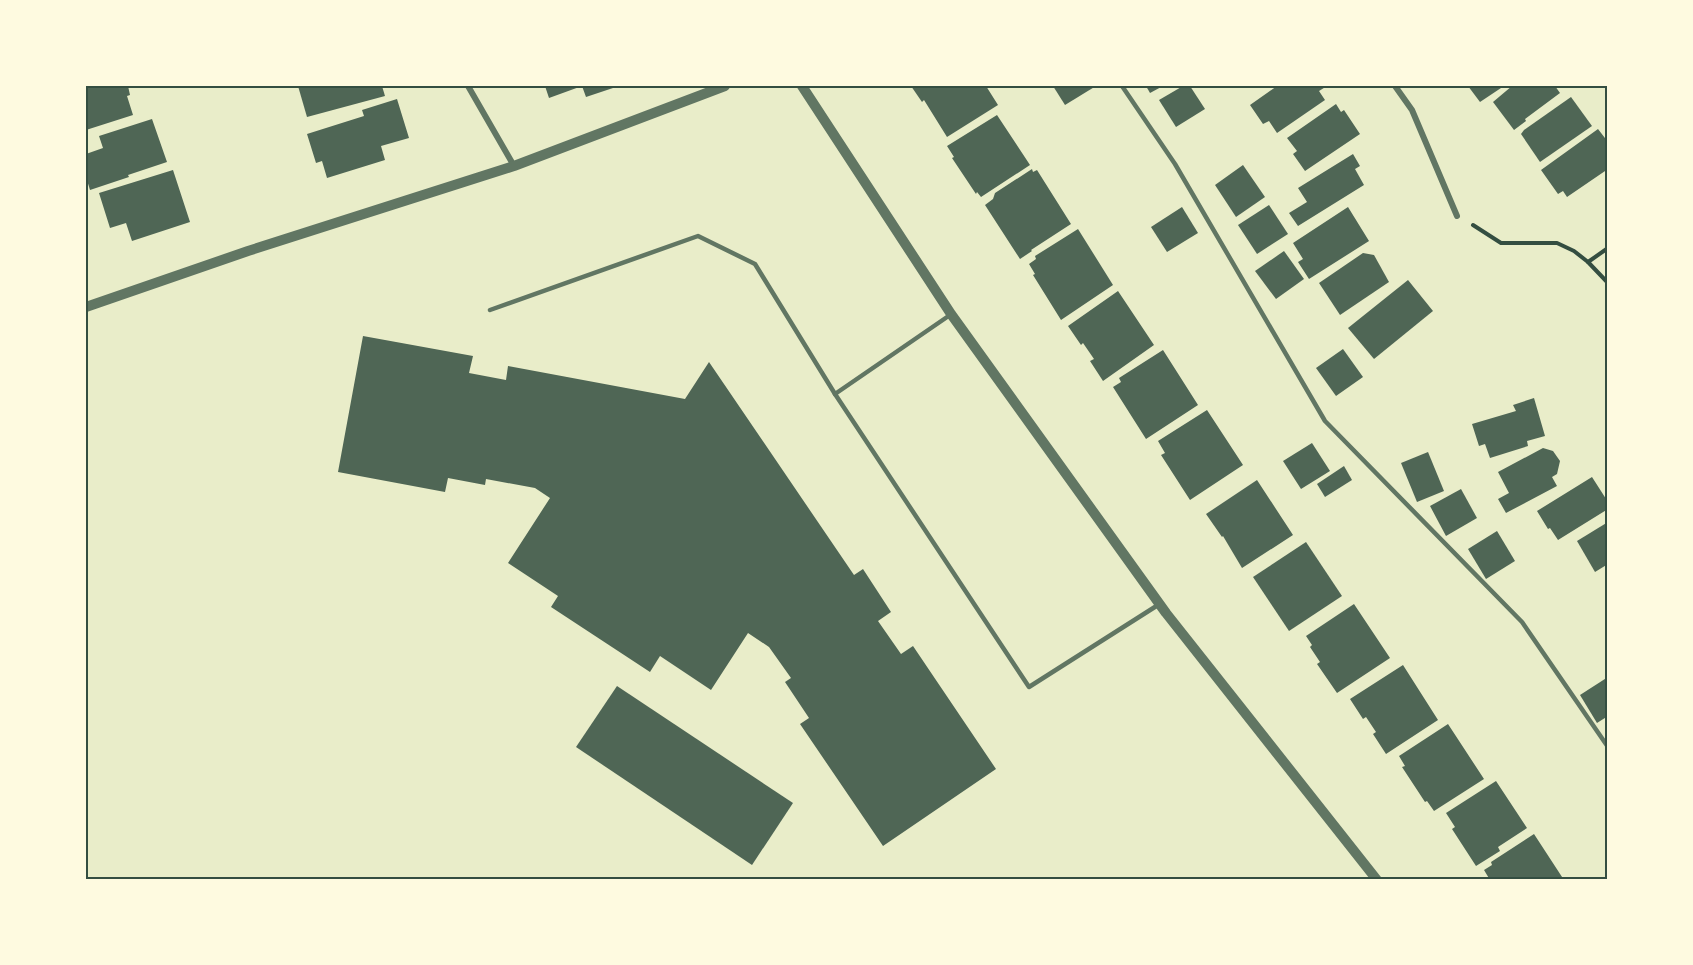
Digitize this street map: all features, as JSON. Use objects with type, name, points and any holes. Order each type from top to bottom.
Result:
[{"type":"street","points":[[468,86],[514,166]]},
{"type":"street","points":[[86,307],[248,251],[514,166],[724,86]]},
{"type":"street","points":[[802,86],[951,314],[1160,604],[1377,879]]},
{"type":"street","points":[[1395,86],[1412,110],[1457,216]]},
{"type":"lane","points":[[1122,86],[1175,164],[1325,421],[1522,622],[1608,747]]},
{"type":"lane","points":[[490,310],[698,236],[755,264],[835,394],[1029,687],[1160,604]]},
{"type":"lane","points":[[835,394],[951,314]]},
{"type":"path","points":[[1457,216],[1501,243],[1557,243],[1574,251],[1608,283]]},
{"type":"path","points":[[1588,262],[1608,248]]},
{"type":"building","points":[[86,86],[128,86],[130,95],[127,96],[133,115],[86,130]]},
{"type":"building","points":[[298,86],[382,86],[385,96],[307,117]]},
{"type":"building","points":[[545,86],[582,86],[549,98]]},
{"type":"building","points":[[582,86],[619,86],[586,97]]},
{"type":"building","points":[[911,86],[986,86],[998,105],[947,137],[924,100],[922,102]]},
{"type":"building","points":[[1053,86],[1096,86],[1065,105]]},
{"type":"building","points":[[1146,86],[1163,86],[1150,93]]},
{"type":"building","points":[[1183,86],[1190,86],[1205,109],[1176,127],[1159,100]]},
{"type":"building","points":[[1277,86],[1327,86],[1319,91],[1325,100],[1277,133],[1269,121],[1263,124],[1250,105]]},
{"type":"building","points":[[1468,86],[1504,86],[1480,102]]},
{"type":"building","points":[[1512,86],[1555,86],[1560,93],[1514,130],[1493,102]]},
{"type":"building","points":[[1571,97],[1592,126],[1540,162],[1521,134]]},
{"type":"building","points":[[397,99],[409,138],[381,146],[385,160],[327,178],[322,161],[316,163],[307,134],[364,116],[362,110]]},
{"type":"building","points":[[1336,104],[1341,112],[1344,110],[1360,134],[1305,171],[1293,154],[1297,151],[1287,138]]},
{"type":"building","points":[[997,115],[1030,165],[981,197],[977,192],[976,194],[952,158],[954,157],[947,146]]},
{"type":"building","points":[[152,119],[167,162],[90,190],[86,177],[86,154],[103,148],[99,136]]},
{"type":"building","points":[[1598,129],[1608,142],[1608,149],[1605,151],[1608,154],[1608,169],[1567,197],[1563,191],[1558,194],[1541,170]]},
{"type":"building","points":[[1353,154],[1360,166],[1355,169],[1364,185],[1298,226],[1289,213],[1307,202],[1298,188]]},
{"type":"building","points":[[1243,165],[1265,197],[1236,217],[1215,185]]},
{"type":"building","points":[[1032,169],[1033,172],[1037,170],[1071,224],[1020,259],[985,205],[993,199],[995,193]]},
{"type":"building","points":[[173,170],[190,222],[132,241],[126,223],[110,228],[99,193]]},
{"type":"building","points":[[1269,205],[1288,234],[1257,254],[1238,225]]},
{"type":"building","points":[[1182,207],[1198,233],[1167,252],[1151,227]]},
{"type":"building","points":[[1348,207],[1369,241],[1309,279],[1298,262],[1303,259],[1293,243]]},
{"type":"building","points":[[1078,229],[1113,285],[1061,320],[1033,275],[1035,274],[1029,264],[1036,259],[1035,256]]},
{"type":"building","points":[[1284,251],[1304,279],[1276,299],[1255,271]]},
{"type":"building","points":[[1363,253],[1374,255],[1389,282],[1340,315],[1319,283]]},
{"type":"building","points":[[1408,280],[1433,311],[1374,359],[1348,328]]},
{"type":"building","points":[[1118,291],[1154,345],[1103,381],[1090,361],[1094,359],[1068,326]]},
{"type":"building","points":[[363,336],[473,356],[469,373],[506,380],[508,366],[685,399],[709,362],[854,575],[863,569],[891,612],[878,621],[901,654],[913,646],[996,769],[883,846],[800,724],[809,718],[785,682],[791,678],[769,647],[748,633],[711,690],[660,656],[650,672],[551,607],[558,596],[508,563],[550,498],[535,488],[486,479],[485,485],[448,478],[445,492],[338,472]]},
{"type":"building","points":[[1343,349],[1363,377],[1336,396],[1316,368]]},
{"type":"building","points":[[1163,350],[1198,405],[1146,439],[1113,387],[1121,382],[1119,378]]},
{"type":"building","points":[[1534,398],[1545,436],[1527,441],[1528,446],[1490,458],[1485,444],[1479,446],[1472,424],[1516,411],[1513,405]]},
{"type":"building","points":[[1207,410],[1243,465],[1190,500],[1161,455],[1165,453],[1158,441]]},
{"type":"building","points":[[1312,443],[1330,471],[1301,489],[1283,461]]},
{"type":"building","points":[[1543,448],[1553,451],[1560,461],[1557,474],[1552,477],[1557,486],[1506,513],[1498,499],[1509,493],[1498,472]]},
{"type":"building","points":[[1428,452],[1444,491],[1417,502],[1401,463]]},
{"type":"building","points":[[1344,466],[1352,480],[1325,497],[1317,484]]},
{"type":"building","points":[[1592,477],[1608,502],[1608,509],[1558,540],[1537,511]]},
{"type":"building","points":[[1257,480],[1293,535],[1242,568],[1223,536],[1206,514]]},
{"type":"building","points":[[1461,489],[1477,518],[1446,536],[1430,506]]},
{"type":"building","points":[[1608,522],[1608,564],[1595,572],[1577,541]]},
{"type":"building","points":[[1497,531],[1515,561],[1486,579],[1468,549]]},
{"type":"building","points":[[1306,542],[1342,596],[1289,631],[1253,577]]},
{"type":"building","points":[[1354,604],[1390,658],[1337,693],[1317,664],[1320,662],[1306,636]]},
{"type":"building","points":[[1403,665],[1438,720],[1386,754],[1373,734],[1376,732],[1366,717],[1363,719],[1350,699]]},
{"type":"building","points":[[1608,677],[1608,716],[1597,723],[1580,695]]},
{"type":"building","points":[[617,686],[793,803],[752,865],[576,747]]},
{"type":"building","points":[[1448,724],[1484,779],[1434,811],[1427,801],[1425,802],[1402,767],[1405,766],[1399,756]]},
{"type":"building","points":[[1496,781],[1527,828],[1498,847],[1500,851],[1476,866],[1452,829],[1455,827],[1446,813]]},
{"type":"building","points":[[1534,834],[1564,880],[1490,880],[1484,870],[1492,865],[1491,862]]}]
